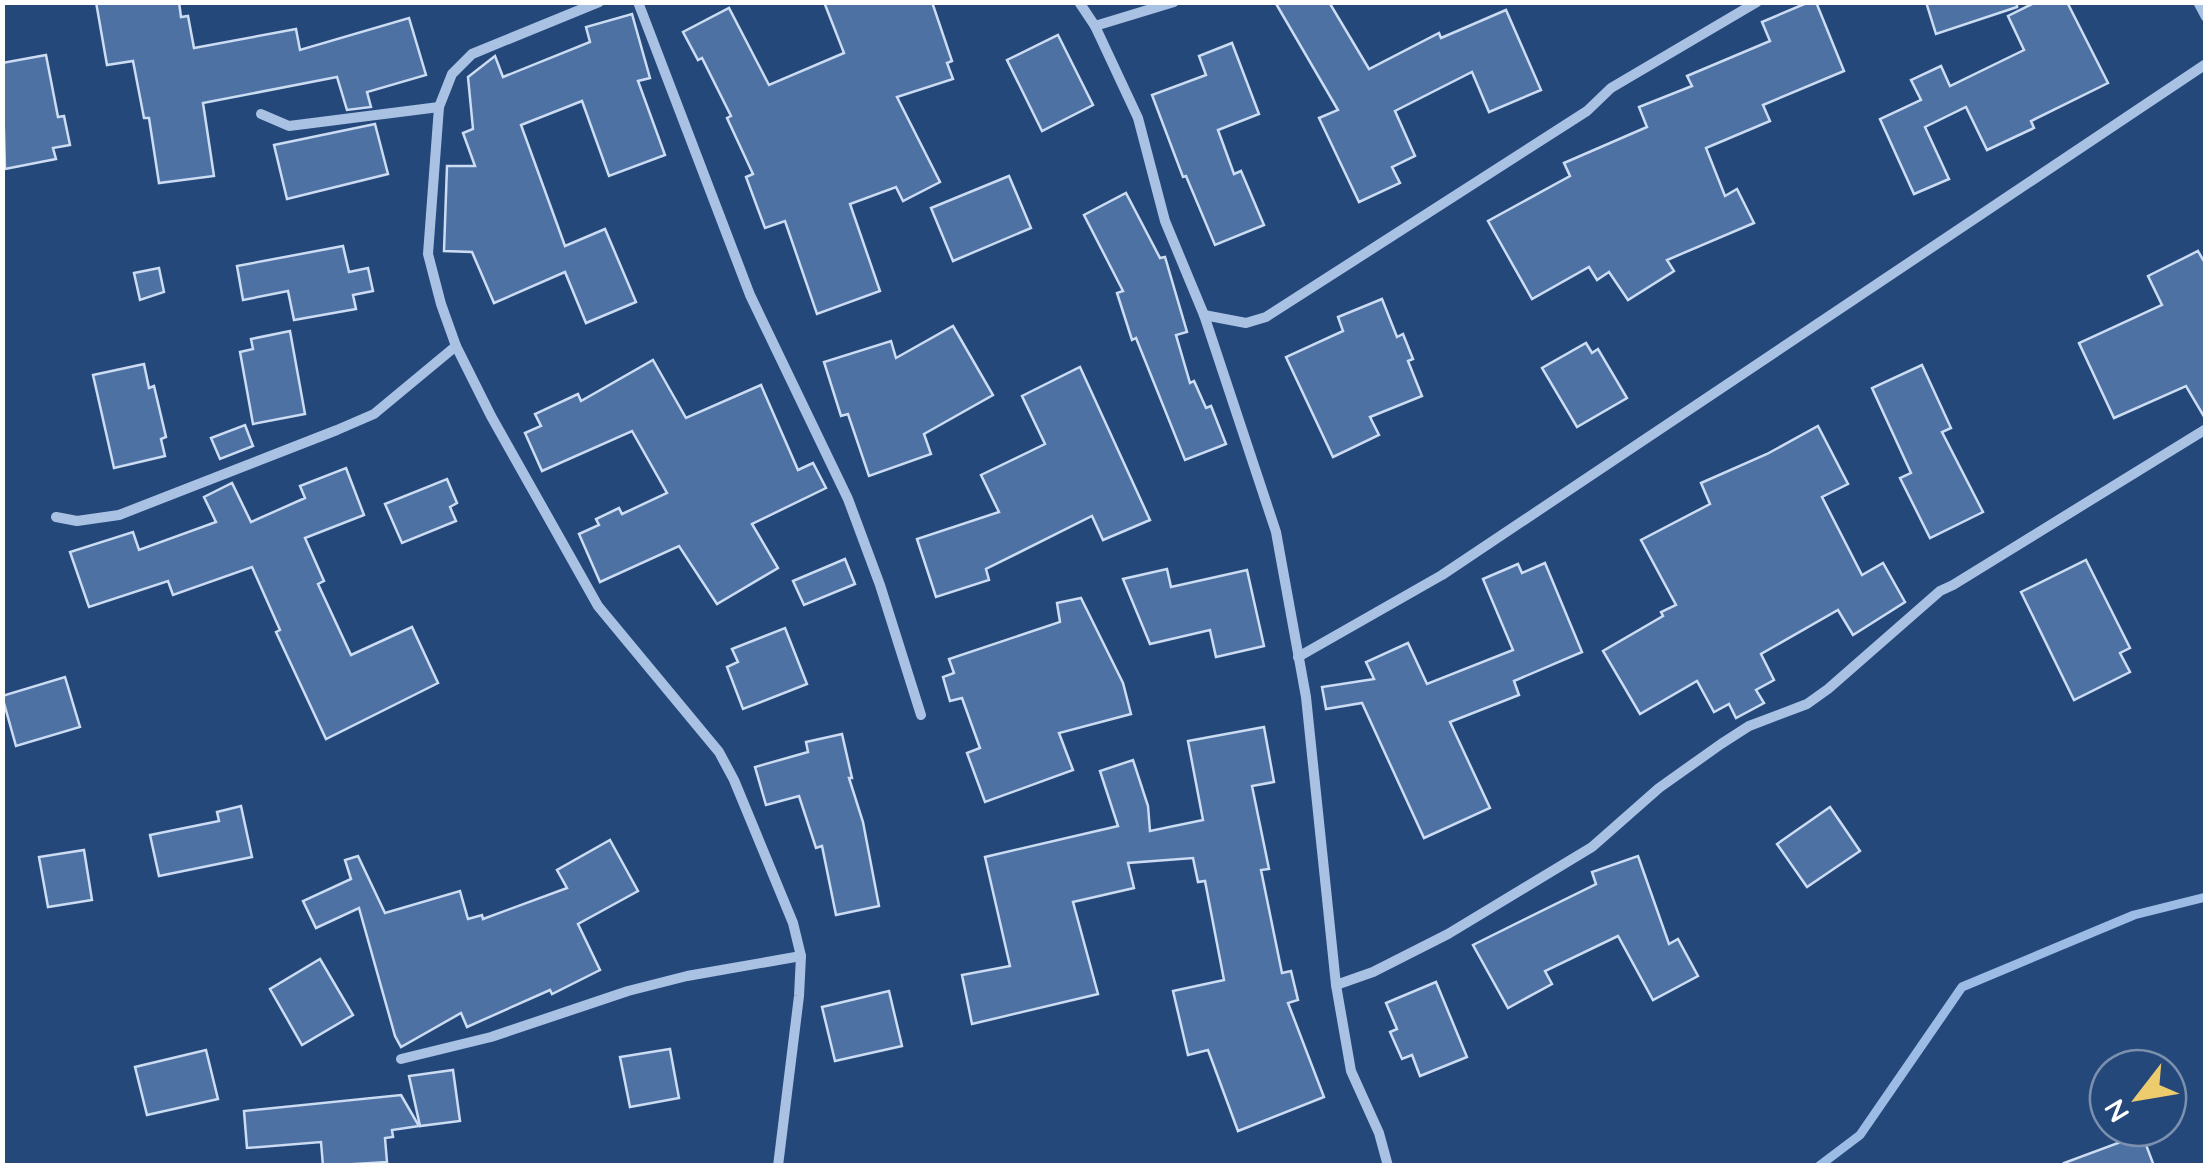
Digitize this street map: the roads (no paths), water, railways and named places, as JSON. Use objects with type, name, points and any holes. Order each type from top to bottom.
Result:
[{"type":"street","points":[[599,2],[472,54],[452,74],[439,107],[428,254],[440,304],[456,346],[491,416],[598,606],[719,752],[793,924],[801,956],[799,996],[778,1166]]},
{"type":"street","points":[[638,2],[750,294],[848,499],[880,585],[920,715]]},
{"type":"street","points":[[1079,2],[1095,26],[1138,118],[1165,221],[1204,315],[1276,532],[1306,697],[1336,986],[1351,1071],[1379,1133],[1388,1166]]},
{"type":"street","points":[[1095,26],[1174,2]]},
{"type":"street","points":[[1204,315],[1246,324],[1266,317],[1587,112],[1611,88],[1756,2]]},
{"type":"street","points":[[2198,2],[2206,18]]},
{"type":"street","points":[[1298,657],[1442,575],[2206,64]]},
{"type":"street","points":[[261,114],[289,126],[439,107]]},
{"type":"street","points":[[56,517],[76,521],[119,515],[337,430],[374,414],[456,346]]},
{"type":"street","points":[[1336,986],[1448,934],[1592,847],[1659,788],[1735,735],[1807,704],[1828,690],[1940,591],[2206,429]]},
{"type":"street","points":[[401,1059],[492,1037],[686,976],[801,956]]},
{"type":"waterway","points":[[1819,1166],[1860,1135],[1962,987],[2134,915],[2206,897]]}]
